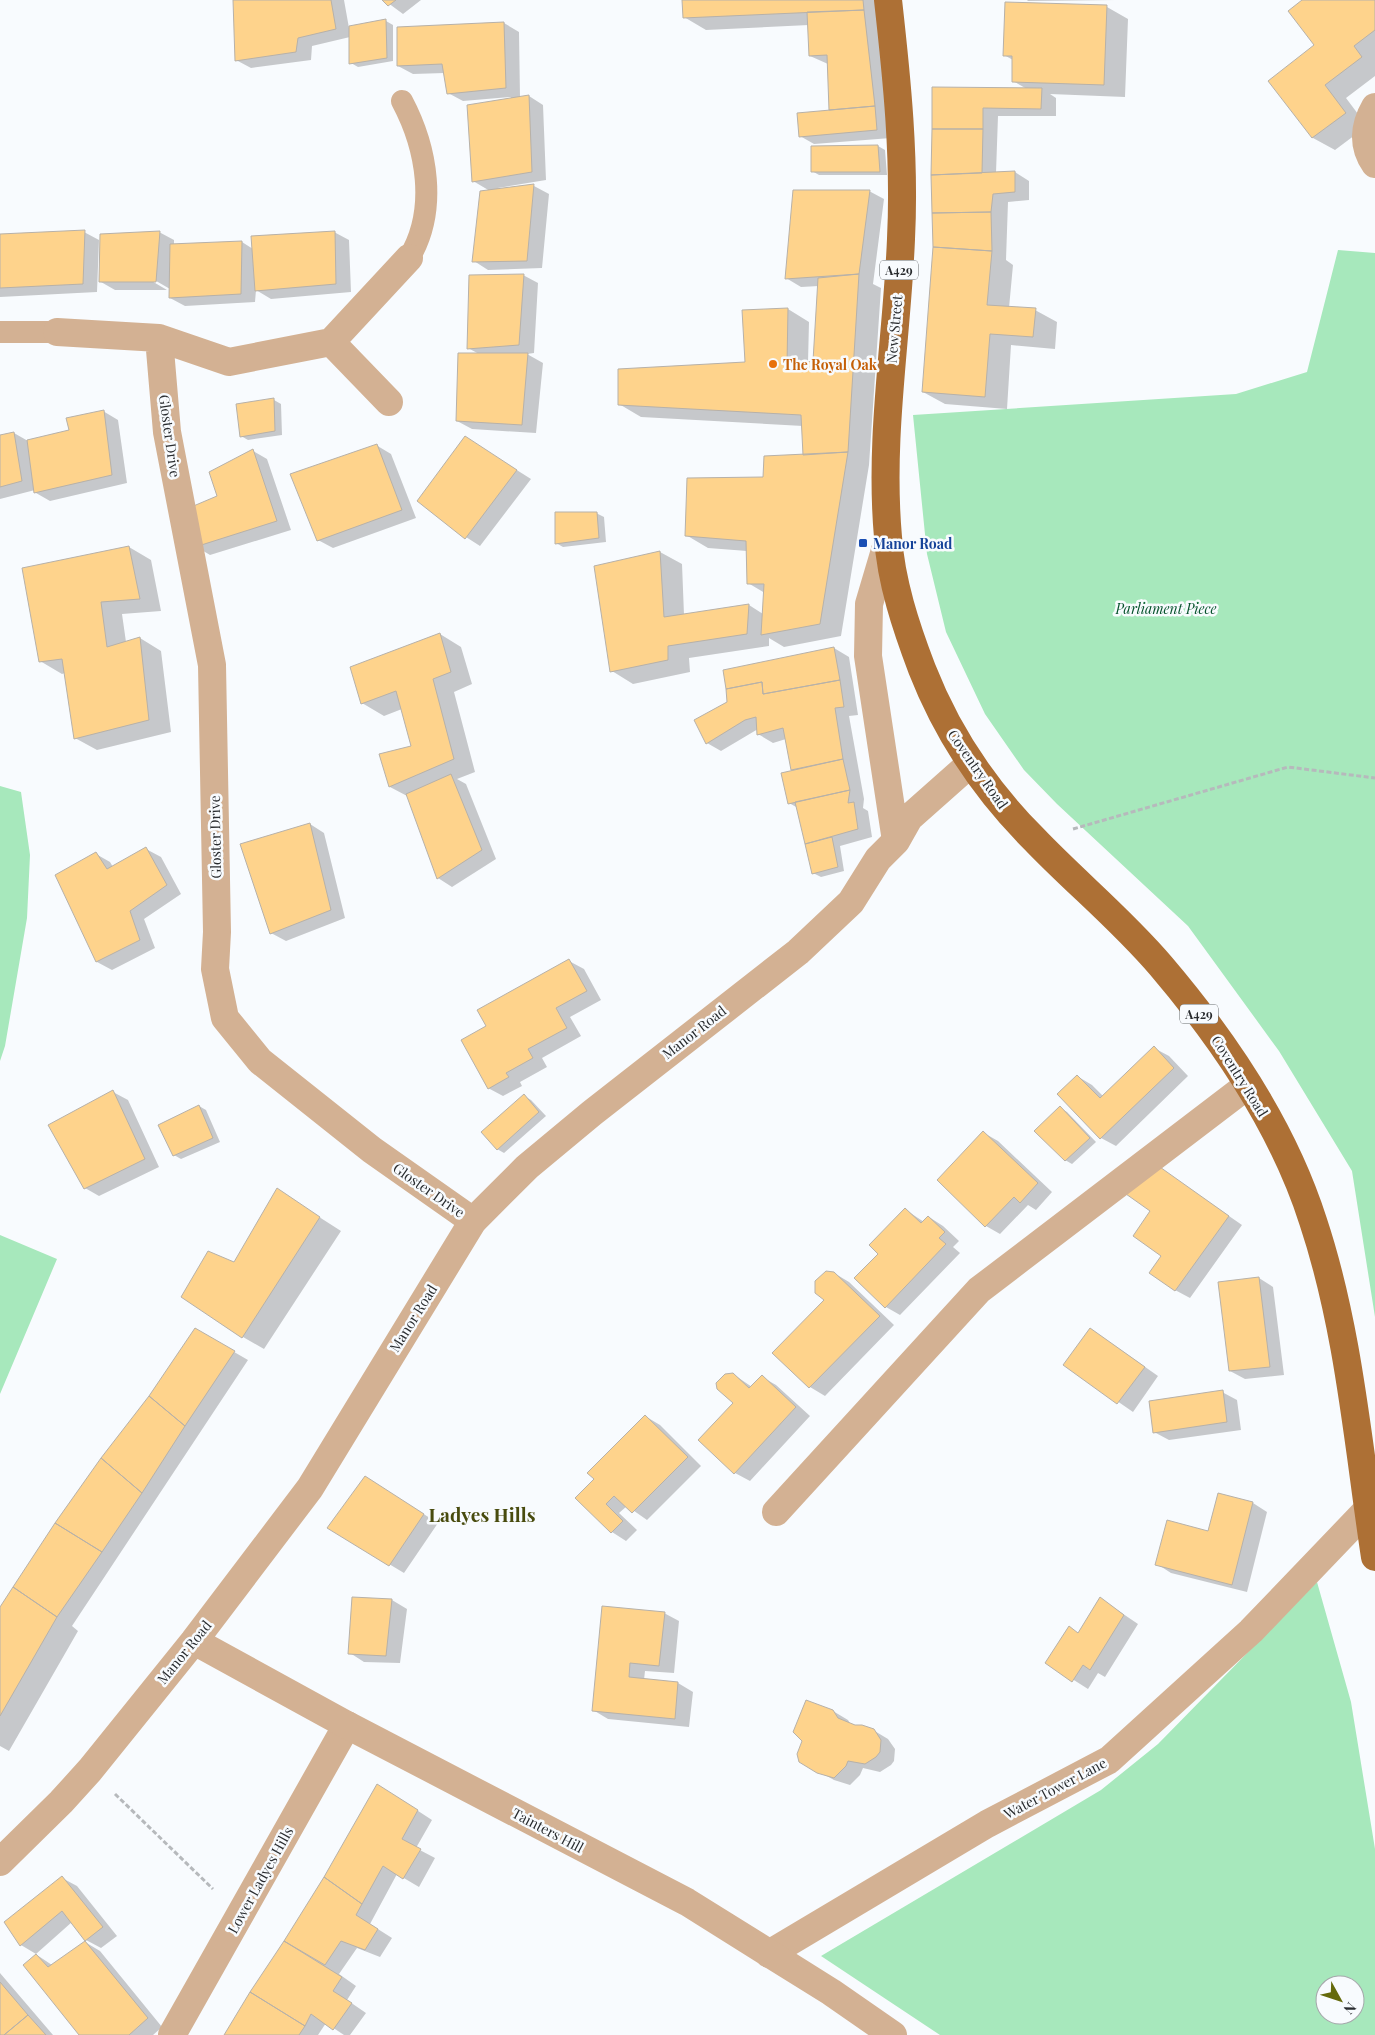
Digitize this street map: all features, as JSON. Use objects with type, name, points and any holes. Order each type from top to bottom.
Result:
[{"type":"main road","name":"New Street","points":[[888,0],[903,143],[901,244],[888,424],[888,540]]},
{"type":"main road","name":"Coventry Road","points":[[888,540],[903,613],[921,666],[942,716],[971,763],[1010,814],[1034,840],[1157,961],[1222,1045],[1248,1085],[1296,1176],[1313,1218],[1325,1260],[1346,1364],[1375,1557]]},
{"type":"street","points":[[1375,108],[1367,122],[1365,142],[1370,157],[1375,164]]},
{"type":"street","points":[[57,332],[158,338],[229,362],[331,342],[409,258]]},
{"type":"street","name":"Gloster Drive","points":[[158,338],[167,432],[212,665],[216,969],[225,1018],[260,1061],[372,1150],[473,1221]]},
{"type":"street","points":[[331,342],[390,402]]},
{"type":"street","points":[[888,540],[869,604],[868,656],[896,841]]},
{"type":"street","name":"Manor Road","points":[[0,1862],[90,1770],[194,1641],[310,1488],[473,1221],[527,1167],[592,1113],[798,952],[851,902],[878,859],[896,841],[909,818],[971,763]]},
{"type":"street","points":[[776,1512],[979,1290],[1248,1085]]},
{"type":"street","name":"Water Tower Lane","points":[[769,1954],[987,1824],[1109,1760],[1251,1631],[1368,1509]]},
{"type":"street","name":"Tainters Hill","points":[[194,1641],[348,1725],[687,1902],[831,1992],[893,2035]]},
{"type":"street","name":"Lower Ladyes Hills","points":[[172,2035],[348,1725]]},
{"type":"lane","points":[[402,101],[420,142],[425,163],[423,230],[409,258]]},
{"type":"lane","points":[[0,332],[57,332]]},
{"type":"path","points":[[1034,840],[1288,767],[1375,778]]},
{"type":"path","points":[[90,1770],[241,1915]]},
{"type":"green space","name":"Parliament Piece","points":[[1338,250],[1375,253],[1375,1317],[1352,1171],[1279,1051],[1188,926],[1057,804],[1024,770],[985,714],[946,632],[927,554],[913,415],[1236,394],[1307,372]]},
{"type":"green space","points":[[0,786],[21,792],[30,855],[27,918],[5,1046],[0,1061]]},
{"type":"green space","points":[[0,1235],[57,1259],[0,1394]]},
{"type":"green space","points":[[1317,1582],[1351,1702],[1375,1849],[1375,2035],[940,2035],[821,1956],[1101,1790],[1158,1744]]},
{"type":"building","points":[[233,0],[331,0],[336,29],[298,38],[296,52],[235,61]]},
{"type":"building","points":[[382,0],[396,0],[388,6]]},
{"type":"building","points":[[682,0],[863,0],[864,10],[683,18]]},
{"type":"building","points":[[1302,0],[1375,0],[1375,30],[1354,46],[1362,57],[1325,85],[1346,113],[1312,138],[1268,81],[1314,45],[1288,11]]},
{"type":"building","points":[[1005,2],[1107,5],[1104,85],[1012,82],[1012,56],[1003,56]]},
{"type":"building","points":[[864,10],[875,106],[829,110],[827,55],[809,56],[807,12]]},
{"type":"building","points":[[386,19],[387,58],[349,64],[349,26]]},
{"type":"building","points":[[504,22],[506,88],[447,94],[442,64],[397,66],[397,27]]},
{"type":"building","points":[[932,87],[1042,88],[1041,109],[983,108],[983,129],[932,129]]},
{"type":"building","points":[[529,95],[532,172],[472,182],[467,105]]},
{"type":"building","points":[[875,106],[877,130],[799,137],[797,113]]},
{"type":"building","points":[[932,129],[983,129],[982,173],[931,175]]},
{"type":"building","points":[[878,145],[880,172],[811,172],[811,146]]},
{"type":"building","points":[[1015,171],[1015,192],[993,194],[991,212],[932,213],[931,175]]},
{"type":"building","points":[[534,184],[527,261],[472,262],[480,191]]},
{"type":"building","points":[[793,190],[870,190],[859,274],[785,279]]},
{"type":"building","points":[[991,212],[992,251],[933,247],[932,213]]},
{"type":"building","points":[[85,230],[83,284],[0,288],[0,234]]},
{"type":"building","points":[[160,231],[156,282],[99,282],[100,234]]},
{"type":"building","points":[[335,231],[336,284],[255,291],[251,236]]},
{"type":"building","points":[[242,241],[241,294],[169,298],[170,244]]},
{"type":"building","points":[[933,247],[992,251],[987,305],[1036,308],[1033,337],[990,334],[985,397],[922,392]]},
{"type":"building","points":[[524,274],[519,345],[467,349],[469,275]]},
{"type":"building","points":[[859,274],[848,452],[803,455],[801,415],[618,405],[618,369],[745,362],[742,310],[788,308],[787,365],[813,361],[818,278]]},
{"type":"building","points":[[458,353],[528,353],[522,425],[456,421]]},
{"type":"building","points":[[274,398],[275,431],[240,437],[236,404]]},
{"type":"building","points":[[104,410],[112,475],[34,493],[27,440],[69,430],[66,418]]},
{"type":"building","points":[[14,432],[22,481],[0,487],[0,435]]},
{"type":"building","points":[[465,436],[517,470],[465,539],[417,501]]},
{"type":"building","points":[[377,444],[402,510],[317,541],[290,474]]},
{"type":"building","points":[[253,449],[277,521],[195,547],[177,513],[217,496],[209,472]]},
{"type":"building","points":[[848,452],[820,624],[761,635],[764,584],[747,584],[746,541],[685,536],[687,478],[763,477],[764,456]]},
{"type":"building","points":[[555,512],[597,512],[599,538],[555,544]]},
{"type":"building","points":[[129,546],[140,599],[101,602],[107,647],[140,637],[149,720],[74,739],[62,659],[39,662],[22,568]]},
{"type":"building","points":[[660,551],[664,617],[749,604],[747,634],[668,646],[668,660],[610,672],[594,566]]},
{"type":"building","points":[[440,633],[451,672],[433,679],[454,759],[389,787],[379,754],[411,746],[396,691],[361,704],[350,667]]},
{"type":"building","points":[[834,647],[840,680],[763,694],[762,682],[726,689],[723,670]]},
{"type":"building","points":[[840,680],[844,707],[835,708],[843,759],[791,770],[783,728],[757,735],[756,717],[745,720],[706,744],[694,720],[727,702],[726,689],[762,682],[763,694]]},
{"type":"building","points":[[843,759],[850,790],[788,804],[781,773]]},
{"type":"building","points":[[451,774],[482,850],[437,879],[406,794]]},
{"type":"building","points":[[850,790],[848,803],[854,802],[858,829],[805,844],[795,802]]},
{"type":"building","points":[[310,823],[331,910],[270,934],[240,844]]},
{"type":"building","points":[[832,837],[838,867],[812,874],[805,844]]},
{"type":"building","points":[[146,847],[167,885],[130,911],[140,940],[96,962],[55,875],[96,852],[107,869]]},
{"type":"building","points":[[569,959],[587,991],[556,1008],[567,1028],[528,1049],[533,1058],[506,1073],[509,1077],[488,1089],[461,1040],[486,1026],[477,1010]]},
{"type":"building","points":[[1154,1046],[1174,1068],[1100,1139],[1057,1094],[1077,1075],[1100,1098]]},
{"type":"building","points":[[113,1090],[145,1159],[84,1189],[48,1125]]},
{"type":"building","points":[[524,1094],[539,1112],[497,1150],[481,1132]]},
{"type":"building","points":[[199,1105],[213,1138],[173,1156],[158,1125]]},
{"type":"building","points":[[1060,1106],[1090,1138],[1065,1161],[1034,1131]]},
{"type":"building","points":[[983,1131],[1038,1183],[1020,1203],[1014,1197],[985,1227],[937,1180]]},
{"type":"building","points":[[1150,1160],[1229,1216],[1175,1291],[1149,1273],[1161,1256],[1133,1236],[1150,1211],[1126,1194]]},
{"type":"building","points":[[277,1188],[320,1217],[242,1338],[181,1297],[208,1251],[234,1262]]},
{"type":"building","points":[[905,1208],[921,1223],[928,1216],[945,1232],[939,1238],[946,1244],[885,1308],[854,1278],[878,1254],[869,1245]]},
{"type":"building","points":[[826,1271],[834,1272],[880,1316],[809,1388],[772,1353],[824,1300],[815,1293],[815,1281]]},
{"type":"building","points":[[1259,1277],[1270,1367],[1229,1371],[1218,1282]]},
{"type":"building","points":[[195,1328],[235,1351],[185,1426],[149,1396]]},
{"type":"building","points":[[1090,1328],[1145,1367],[1117,1404],[1063,1365]]},
{"type":"building","points":[[733,1373],[749,1388],[762,1375],[796,1407],[734,1474],[698,1440],[733,1403],[717,1389],[716,1383],[725,1374]]},
{"type":"building","points":[[1223,1390],[1227,1422],[1153,1433],[1149,1401]]},
{"type":"building","points":[[149,1396],[185,1426],[142,1493],[101,1458]]},
{"type":"building","points":[[645,1415],[688,1457],[632,1513],[614,1496],[606,1504],[623,1521],[611,1533],[575,1498],[594,1479],[587,1473]]},
{"type":"building","points":[[101,1458],[142,1493],[102,1552],[55,1523]]},
{"type":"building","points":[[365,1476],[424,1514],[389,1566],[327,1528]]},
{"type":"building","points":[[1218,1493],[1253,1502],[1232,1585],[1155,1565],[1167,1520],[1208,1531]]},
{"type":"building","points":[[55,1523],[102,1552],[57,1617],[13,1587]]},
{"type":"building","points":[[13,1587],[57,1617],[0,1716],[0,1607]]},
{"type":"building","points":[[352,1597],[392,1599],[386,1656],[348,1654]]},
{"type":"building","points":[[1100,1597],[1124,1615],[1090,1670],[1083,1665],[1072,1682],[1045,1663],[1069,1626],[1078,1633]]},
{"type":"building","points":[[602,1606],[665,1612],[659,1666],[630,1663],[629,1677],[678,1682],[675,1719],[592,1711]]},
{"type":"building","points":[[806,1700],[833,1710],[838,1718],[855,1725],[874,1729],[881,1740],[880,1752],[865,1764],[848,1761],[846,1766],[834,1778],[817,1773],[799,1762],[797,1754],[802,1741],[793,1732]]},
{"type":"building","points":[[377,1784],[418,1810],[402,1839],[421,1849],[403,1879],[383,1866],[362,1904],[324,1877]]},
{"type":"building","points":[[62,1876],[103,1927],[85,1941],[62,1911],[20,1946],[4,1922]]},
{"type":"building","points":[[324,1877],[362,1904],[356,1915],[378,1929],[365,1950],[341,1941],[325,1965],[284,1941]]},
{"type":"building","points":[[85,1941],[148,2018],[129,2035],[79,2035],[23,1965],[36,1954],[48,1967]]},
{"type":"building","points":[[284,1941],[342,1977],[333,1991],[352,2003],[333,2030],[311,2014],[305,2026],[250,1992]]},
{"type":"building","points":[[0,1982],[28,2015],[4,2035],[0,2035]]},
{"type":"building","points":[[250,1992],[305,2026],[299,2035],[224,2035]]},
{"type":"building","points":[[28,2015],[46,2035],[4,2035]]},
{"type":"place","name":"The Royal Oak","points":[[773,364]]},
{"type":"place","name":"Manor Road","points":[[863,543]]},
{"type":"district","name":"Ladyes Hills","points":[[482,1514]]}]
